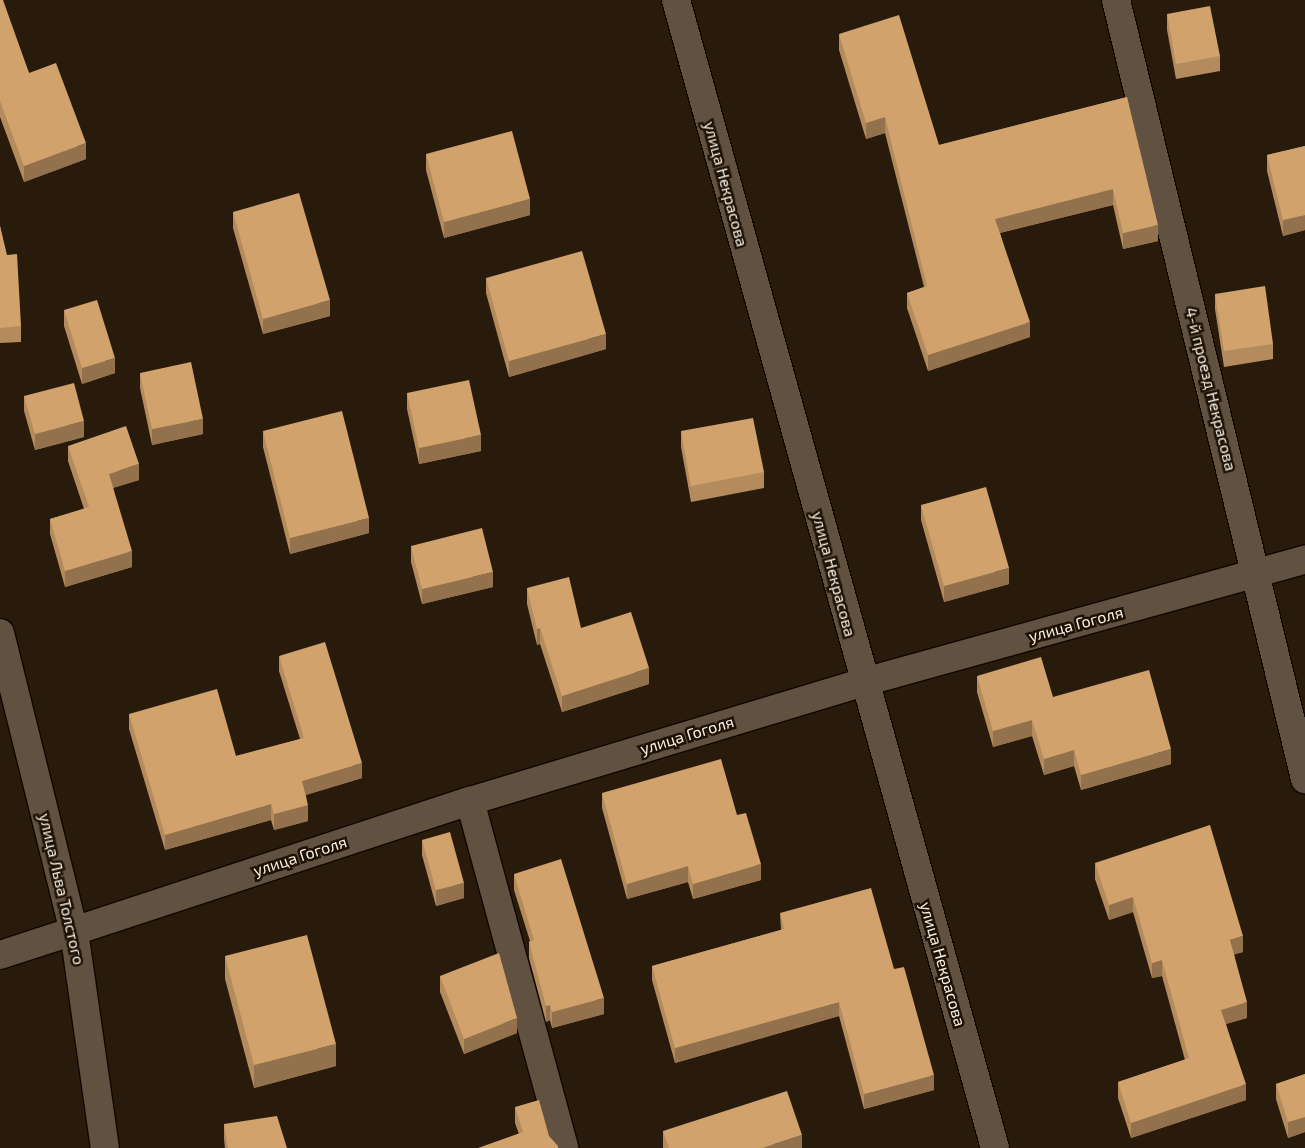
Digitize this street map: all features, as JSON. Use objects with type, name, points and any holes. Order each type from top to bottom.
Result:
[{"type":"street","name":"улица Некрасова","points":[[676,0],[995,1148]]},
{"type":"street","name":"4-й проезд Некрасова","points":[[1116,0],[1305,779]]},
{"type":"street","name":"улица Гоголя","points":[[0,955],[470,800],[864,682],[1305,560]]},
{"type":"street","name":"улица Льва Толстого","points":[[0,633],[74,930],[105,1148]]},
{"type":"street","points":[[470,800],[564,1148]]},
{"type":"building","points":[[0,0],[3,0],[29,73],[56,63],[86,143],[24,166],[0,101]]},
{"type":"building","points":[[1210,6],[1220,56],[1176,64],[1167,14]]},
{"type":"building","points":[[899,15],[939,145],[1127,97],[1158,225],[1123,233],[1113,189],[995,219],[1030,322],[928,355],[907,293],[927,286],[885,117],[866,123],[839,34]]},
{"type":"building","points":[[512,131],[530,199],[444,222],[426,154]]},
{"type":"building","points":[[1305,146],[1305,215],[1283,220],[1267,155]]},
{"type":"building","points":[[299,193],[330,300],[263,319],[233,212]]},
{"type":"building","points":[[0,226],[7,255],[17,254],[21,326],[0,328]]},
{"type":"building","points":[[582,251],[606,334],[509,361],[486,278]]},
{"type":"building","points":[[1265,286],[1273,344],[1224,351],[1215,294]]},
{"type":"building","points":[[97,300],[115,358],[82,368],[64,310]]},
{"type":"building","points":[[191,362],[203,419],[152,429],[140,373]]},
{"type":"building","points":[[469,380],[481,435],[419,448],[407,393]]},
{"type":"building","points":[[74,383],[84,421],[35,434],[24,396]]},
{"type":"building","points":[[342,411],[369,518],[290,538],[263,431]]},
{"type":"building","points":[[753,418],[764,472],[691,486],[681,431]]},
{"type":"building","points":[[126,426],[139,464],[109,474],[132,551],[65,571],[50,519],[89,507],[68,446]]},
{"type":"building","points":[[986,487],[1009,568],[944,586],[921,505]]},
{"type":"building","points":[[482,528],[493,572],[422,589],[411,546]]},
{"type":"building","points":[[569,577],[581,628],[631,612],[649,668],[562,696],[540,628],[537,629],[527,588]]},
{"type":"building","points":[[325,642],[362,763],[302,781],[308,805],[274,814],[271,804],[165,835],[129,714],[217,689],[236,756],[304,738],[279,656]]},
{"type":"building","points":[[1041,657],[1053,697],[1149,670],[1171,749],[1081,775],[1074,750],[1044,759],[1032,720],[993,731],[977,676]]},
{"type":"building","points":[[721,759],[737,815],[746,813],[761,864],[693,884],[688,866],[627,884],[602,793]]},
{"type":"building","points":[[1210,825],[1243,936],[1230,940],[1247,1002],[1221,1010],[1246,1084],[1131,1123],[1118,1082],[1189,1058],[1162,960],[1152,963],[1133,897],[1109,905],[1095,863]]},
{"type":"building","points":[[450,832],[464,883],[436,890],[422,840]]},
{"type":"building","points":[[561,859],[604,998],[552,1012],[550,1005],[546,1006],[529,942],[534,940],[514,874]]},
{"type":"building","points":[[871,888],[894,969],[904,967],[934,1075],[864,1094],[839,1002],[675,1048],[652,966],[784,929],[780,913]]},
{"type":"building","points":[[307,935],[336,1044],[254,1065],[225,956]]},
{"type":"building","points":[[499,953],[517,1018],[464,1039],[440,976]]},
{"type":"building","points":[[1305,1074],[1305,1117],[1288,1122],[1276,1084]]},
{"type":"building","points":[[787,1091],[802,1135],[762,1148],[669,1148],[663,1131]]},
{"type":"building","points":[[539,1100],[549,1136],[558,1148],[478,1148],[523,1132],[515,1107]]},
{"type":"building","points":[[277,1116],[287,1148],[228,1148],[224,1124]]}]
